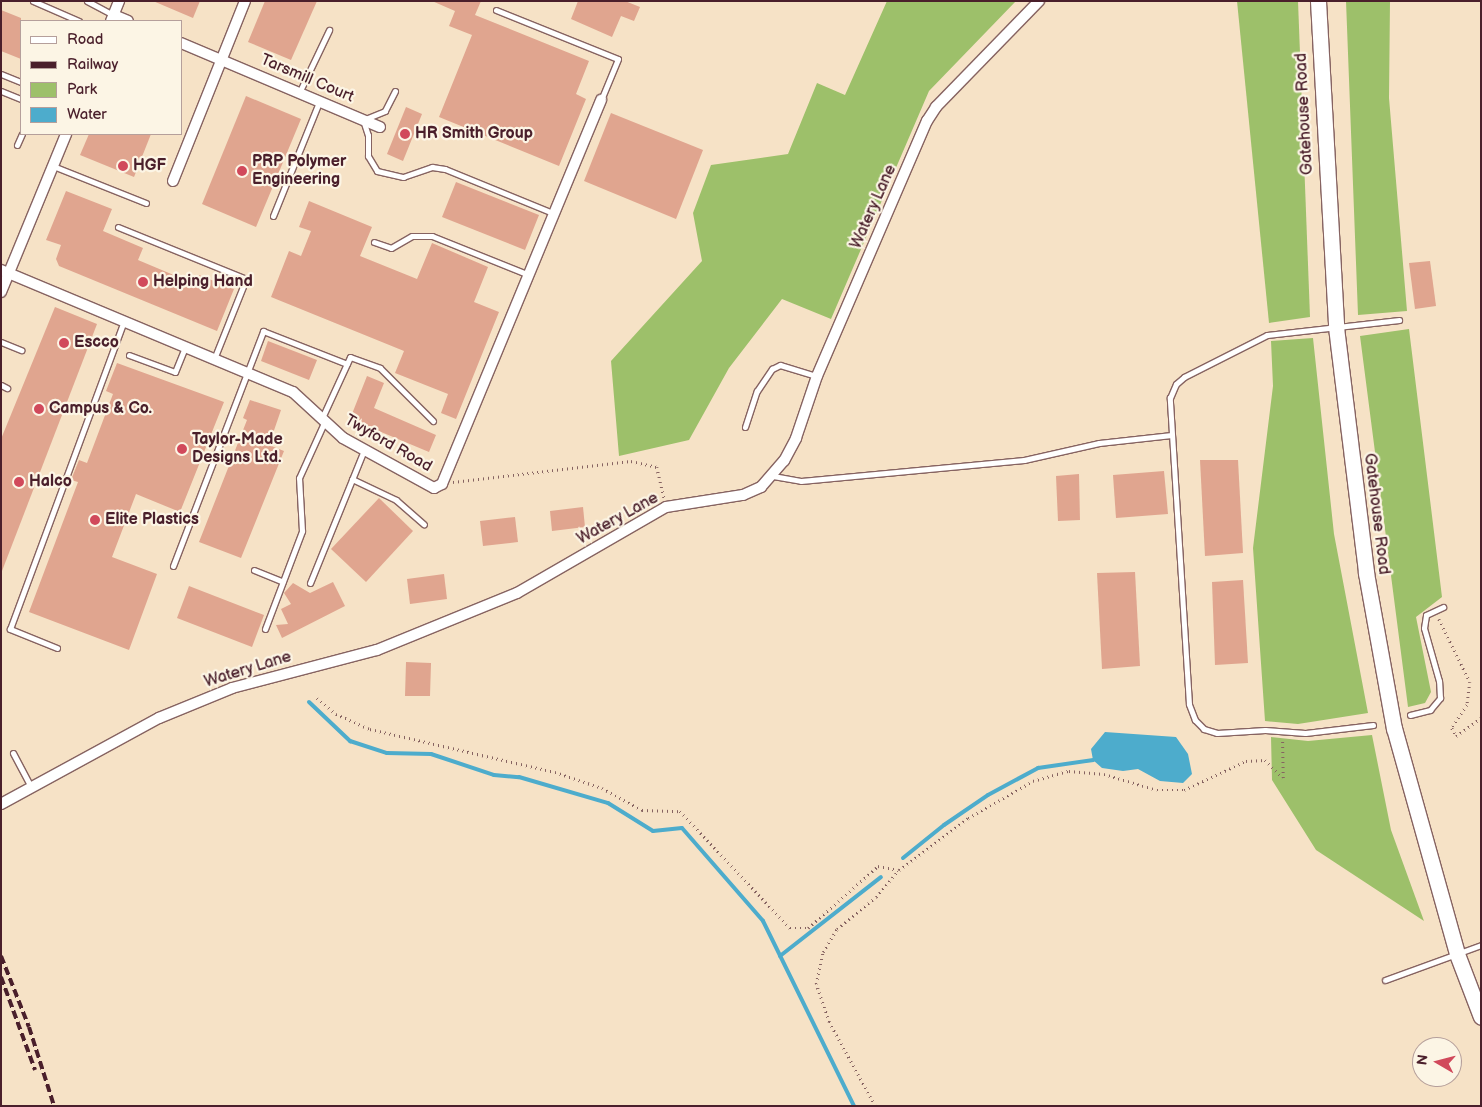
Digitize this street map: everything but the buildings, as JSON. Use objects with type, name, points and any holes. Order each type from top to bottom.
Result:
[{"type":"main road","name":"Gatehouse Road","points":[[1318,1],[1336,327],[1366,572],[1394,728],[1457,954],[1481,1017]]},
{"type":"street","points":[[112,18],[119,1]]},
{"type":"street","points":[[172,181],[245,1]]},
{"type":"street","name":"Watery Lane","points":[[1,804],[151,722],[232,688],[377,650],[517,593],[666,506],[743,495],[761,487],[773,476],[796,438],[817,376],[932,114],[1039,1]]},
{"type":"street","name":"Tarsmill Court","points":[[182,43],[380,127]]},
{"type":"street","name":"Twyford Road","points":[[5,272],[293,392],[323,421],[364,450],[434,488],[442,484],[530,276],[601,100]]},
{"type":"street","points":[[1,292],[5,272],[66,135]]},
{"type":"lane","points":[[32,1],[77,20]]},
{"type":"lane","points":[[87,1],[112,18]]},
{"type":"lane","points":[[496,10],[618,58],[601,100]]},
{"type":"lane","points":[[299,92],[329,30]]},
{"type":"lane","points":[[1,74],[20,82]]},
{"type":"lane","points":[[395,91],[385,111],[363,120],[368,135],[368,156],[377,171],[403,177],[432,167],[445,169],[555,214]]},
{"type":"lane","points":[[1,92],[20,99]]},
{"type":"lane","points":[[273,216],[320,101]]},
{"type":"lane","points":[[17,145],[22,135]]},
{"type":"lane","points":[[52,166],[146,203]]},
{"type":"lane","points":[[118,227],[246,279],[214,359]]},
{"type":"lane","points":[[374,242],[391,248],[412,236],[432,236],[530,276]]},
{"type":"lane","points":[[1373,725],[1324,732],[1217,734],[1204,729],[1195,720],[1189,704],[1170,398],[1176,384],[1184,377],[1267,335],[1399,320]]},
{"type":"lane","points":[[57,648],[10,629],[124,322]]},
{"type":"lane","points":[[173,566],[263,331],[347,364]]},
{"type":"lane","points":[[1,342],[21,350]]},
{"type":"lane","points":[[129,355],[174,372],[185,347]]},
{"type":"lane","points":[[265,629],[302,531],[299,478],[350,357],[380,368],[433,420]]},
{"type":"lane","points":[[745,427],[757,391],[772,368],[780,365],[817,376]]},
{"type":"lane","points":[[1,385],[7,388]]},
{"type":"lane","points":[[773,476],[801,481],[1024,460],[1099,442],[1172,435]]},
{"type":"lane","points":[[310,583],[364,450]]},
{"type":"lane","points":[[352,479],[396,500],[424,524]]},
{"type":"lane","points":[[254,570],[283,582]]},
{"type":"lane","points":[[1410,715],[1430,710],[1440,698],[1439,681],[1424,628],[1426,615],[1440,608]]},
{"type":"lane","points":[[13,754],[30,787]]},
{"type":"lane","points":[[1385,980],[1481,945]]},
{"type":"path","points":[[442,484],[631,461],[657,467],[666,506]]},
{"type":"path","points":[[1440,608],[1442,627],[1470,682],[1467,705],[1452,728],[1456,736],[1481,718]]},
{"type":"path","points":[[317,698],[336,714],[370,729],[555,772],[602,788],[642,810],[680,811],[790,928],[808,928],[878,866],[899,870]]},
{"type":"path","points":[[875,1106],[829,1022],[816,984],[823,952],[837,929],[876,897],[899,870],[976,813],[1033,781],[1069,771],[1104,774],[1156,790],[1184,790],[1246,761],[1265,760],[1283,778],[1283,732]]},
{"type":"green space","points":[[887,1],[1016,1],[929,91],[831,319],[782,299],[729,368],[689,440],[619,456],[611,361],[702,261],[693,213],[711,165],[788,154],[817,83],[845,95]]},
{"type":"green space","points":[[1237,1],[1298,1],[1310,317],[1269,323]]},
{"type":"green space","points":[[1346,1],[1390,1],[1389,98],[1407,311],[1358,315]]},
{"type":"green space","points":[[1409,329],[1442,597],[1416,617],[1431,692],[1425,703],[1408,707],[1360,336]]},
{"type":"green space","points":[[1313,338],[1334,534],[1368,713],[1298,724],[1265,721],[1253,548],[1273,386],[1271,341]]},
{"type":"green space","points":[[1372,735],[1391,830],[1424,921],[1316,850],[1272,780],[1271,737],[1308,741]]},
{"type":"water","points":[[1105,732],[1176,737],[1188,754],[1192,774],[1183,783],[1160,781],[1138,769],[1123,771],[1102,768],[1093,760],[1091,749]]},
{"type":"waterway","points":[[309,702],[350,741],[387,753],[431,754],[494,775],[519,777],[608,803],[653,831],[682,828],[763,921],[854,1106]]},
{"type":"waterway","points":[[903,858],[944,825],[988,795],[1038,768],[1093,760]]},
{"type":"waterway","points":[[780,956],[881,877]]},
{"type":"railway","points":[[1,956],[29,1027],[54,1106]]},
{"type":"railway","points":[[1,977],[35,1070]]},
{"type":"place","name":"HR Smith Group","points":[[405,134]]},
{"type":"place","name":"HGF","points":[[123,166]]},
{"type":"place","name":"PRP Polymer Engineering","points":[[242,171]]},
{"type":"place","name":"Helping Hand","points":[[143,282]]},
{"type":"place","name":"Escco","points":[[64,343]]},
{"type":"place","name":"Campus & Co.","points":[[39,409]]},
{"type":"place","name":"Taylor-Made Designs Ltd.","points":[[182,449]]},
{"type":"place","name":"Halco","points":[[19,482]]},
{"type":"place","name":"Elite Plastics","points":[[95,520]]}]
